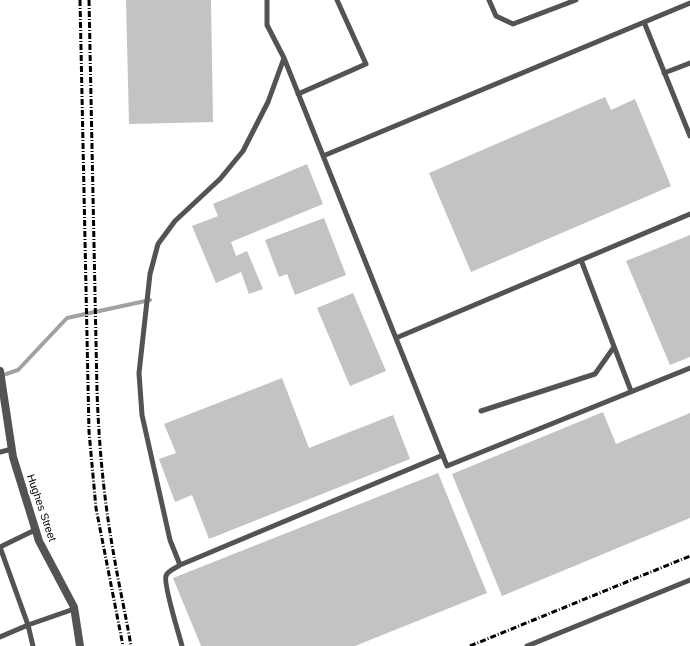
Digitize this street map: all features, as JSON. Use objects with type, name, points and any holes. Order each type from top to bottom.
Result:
[{"type":"street","name":"Hughes Street","points":[[0,370],[13,457],[38,541],[74,609],[80,646]]},
{"type":"lane","points":[[267,0],[267,25],[284,58],[447,466],[690,368]]},
{"type":"lane","points":[[298,94],[366,64],[337,0]]},
{"type":"lane","points":[[489,0],[496,16],[513,24],[576,0]]},
{"type":"lane","points":[[323,156],[690,2]]},
{"type":"lane","points":[[644,22],[690,136]]},
{"type":"lane","points":[[180,565],[170,540],[142,414],[139,372],[150,274],[158,244],[176,221],[220,179],[243,151],[268,102],[284,58]]},
{"type":"lane","points":[[664,73],[690,63]]},
{"type":"lane","points":[[396,338],[690,214]]},
{"type":"lane","points":[[580,260],[631,392]]},
{"type":"lane","points":[[481,411],[595,374],[614,347]]},
{"type":"lane","points":[[0,452],[12,448]]},
{"type":"lane","points":[[182,646],[165,577],[168,572],[180,565],[442,455]]},
{"type":"lane","points":[[33,646],[28,625],[0,547],[35,530]]},
{"type":"lane","points":[[527,646],[690,580]]},
{"type":"lane","points":[[0,637],[28,625],[74,609]]},
{"type":"building","points":[[126,0],[211,0],[213,122],[129,124]]},
{"type":"building","points":[[605,97],[611,110],[635,99],[671,186],[471,272],[429,173]]},
{"type":"building","points":[[307,164],[323,204],[231,242],[236,256],[247,251],[263,289],[249,294],[241,272],[216,283],[192,226],[218,216],[213,204]]},
{"type":"building","points":[[324,218],[346,275],[295,295],[287,274],[279,277],[265,240]]},
{"type":"building","points":[[690,235],[690,357],[670,365],[626,261]]},
{"type":"building","points":[[353,293],[386,371],[350,386],[317,308]]},
{"type":"building","points":[[282,378],[309,448],[393,415],[410,459],[209,539],[192,495],[175,502],[159,459],[176,453],[164,424]]},
{"type":"building","points":[[603,412],[616,444],[690,413],[690,518],[502,596],[452,474]]},
{"type":"building","points":[[438,473],[487,593],[355,646],[201,646],[173,578]]},
{"type":"waterway","points":[[0,376],[18,370],[67,318],[150,300]]},
{"type":"railway","points":[[80,0],[89,432],[96,508],[123,646]]},
{"type":"railway","points":[[89,0],[99,433],[107,515],[131,646]]},
{"type":"railway","points":[[470,646],[690,556]]}]
